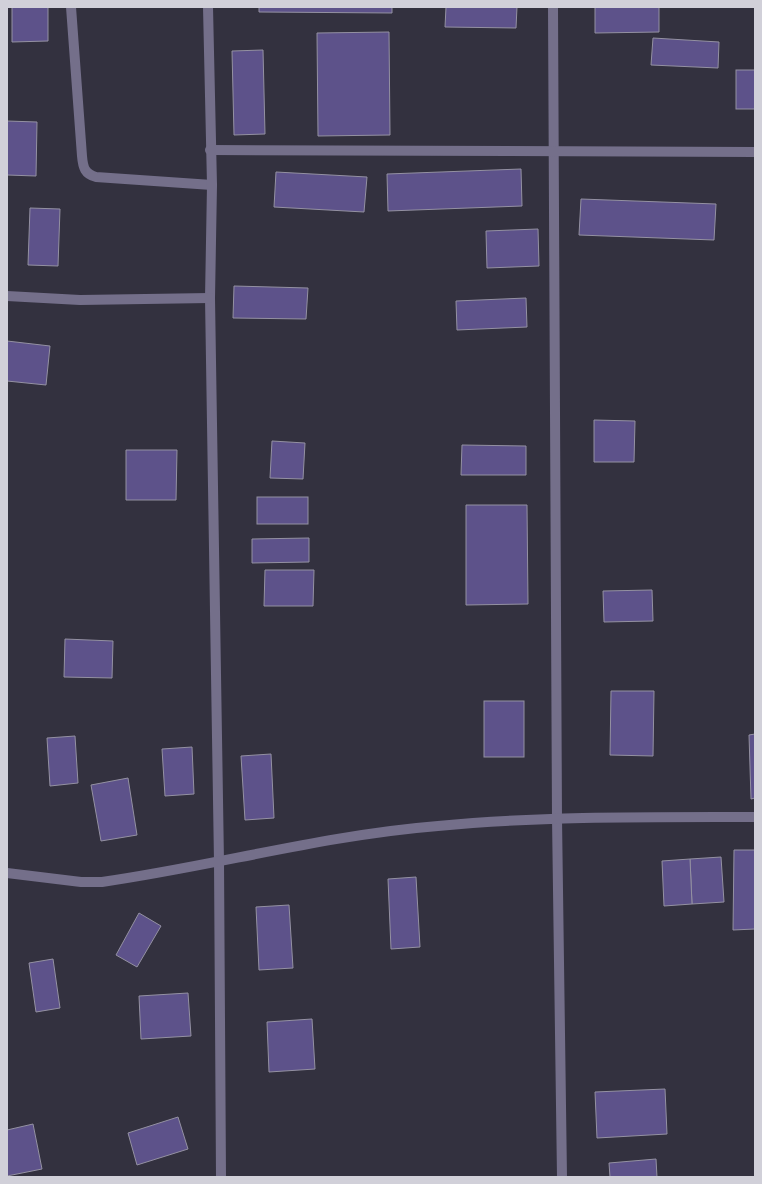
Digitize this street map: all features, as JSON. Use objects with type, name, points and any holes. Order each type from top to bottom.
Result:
[{"type":"street","points":[[71,7],[82,156],[85,171],[96,177],[212,184]]},
{"type":"street","points":[[208,7],[210,150],[212,184],[210,298],[219,862],[221,1177]]},
{"type":"street","points":[[553,7],[555,151],[557,818],[562,1177]]},
{"type":"street","points":[[210,150],[755,152]]},
{"type":"street","points":[[7,296],[80,300],[210,298]]},
{"type":"street","points":[[7,873],[81,882],[102,882],[395,831],[437,826],[557,818],[755,817]]},
{"type":"building","points":[[12,7],[48,7],[48,41],[12,42]]},
{"type":"building","points":[[259,7],[392,7],[392,13],[259,12]]},
{"type":"building","points":[[446,7],[517,7],[516,28],[445,27]]},
{"type":"building","points":[[595,7],[659,7],[659,32],[595,33]]},
{"type":"building","points":[[389,32],[390,135],[318,136],[317,33]]},
{"type":"building","points":[[653,38],[719,42],[718,68],[651,65]]},
{"type":"building","points":[[263,50],[265,134],[234,135],[232,51]]},
{"type":"building","points":[[736,70],[755,70],[755,109],[736,109]]},
{"type":"building","points":[[7,121],[37,122],[36,176],[7,175]]},
{"type":"building","points":[[521,169],[522,206],[388,211],[387,174]]},
{"type":"building","points":[[276,172],[367,177],[364,212],[274,207]]},
{"type":"building","points":[[581,199],[716,204],[714,240],[579,235]]},
{"type":"building","points":[[30,208],[60,209],[58,266],[28,265]]},
{"type":"building","points":[[538,229],[539,266],[487,268],[486,231]]},
{"type":"building","points":[[234,286],[308,288],[306,319],[233,318]]},
{"type":"building","points":[[526,298],[527,327],[457,330],[456,301]]},
{"type":"building","points":[[7,341],[50,346],[46,385],[7,381]]},
{"type":"building","points":[[594,420],[635,421],[634,462],[594,462]]},
{"type":"building","points":[[272,441],[305,443],[303,479],[270,478]]},
{"type":"building","points":[[462,445],[526,446],[526,475],[461,475]]},
{"type":"building","points":[[126,450],[177,450],[176,500],[126,500]]},
{"type":"building","points":[[257,497],[308,497],[308,524],[257,524]]},
{"type":"building","points":[[466,505],[527,505],[528,604],[466,605]]},
{"type":"building","points":[[309,538],[309,562],[252,563],[252,539]]},
{"type":"building","points":[[265,570],[314,570],[313,606],[264,606]]},
{"type":"building","points":[[652,590],[653,621],[604,622],[603,591]]},
{"type":"building","points":[[65,639],[113,641],[112,678],[64,677]]},
{"type":"building","points":[[611,691],[654,691],[653,756],[610,755]]},
{"type":"building","points":[[484,701],[524,701],[524,757],[484,757]]},
{"type":"building","points":[[755,734],[755,798],[751,799],[749,735]]},
{"type":"building","points":[[75,736],[78,783],[50,786],[47,738]]},
{"type":"building","points":[[192,747],[194,794],[165,796],[162,749]]},
{"type":"building","points":[[271,754],[274,818],[245,820],[241,756]]},
{"type":"building","points":[[128,778],[137,835],[101,841],[91,785]]},
{"type":"building","points":[[734,850],[755,850],[755,929],[733,930]]},
{"type":"building","points":[[721,857],[724,902],[692,904],[690,859]]},
{"type":"building","points":[[690,859],[692,904],[664,906],[662,861]]},
{"type":"building","points":[[416,877],[420,947],[391,949],[388,879]]},
{"type":"building","points":[[289,905],[293,968],[259,970],[256,907]]},
{"type":"building","points":[[139,913],[161,926],[137,967],[116,955]]},
{"type":"building","points":[[53,959],[60,1008],[36,1012],[29,963]]},
{"type":"building","points":[[188,993],[191,1036],[141,1039],[139,996]]},
{"type":"building","points":[[312,1019],[315,1069],[269,1072],[267,1022]]},
{"type":"building","points":[[665,1089],[667,1134],[597,1138],[595,1092]]},
{"type":"building","points":[[178,1117],[188,1149],[137,1165],[128,1133]]},
{"type":"building","points":[[33,1124],[42,1169],[7,1176],[7,1130]]},
{"type":"building","points":[[656,1159],[657,1177],[610,1177],[609,1163]]}]
